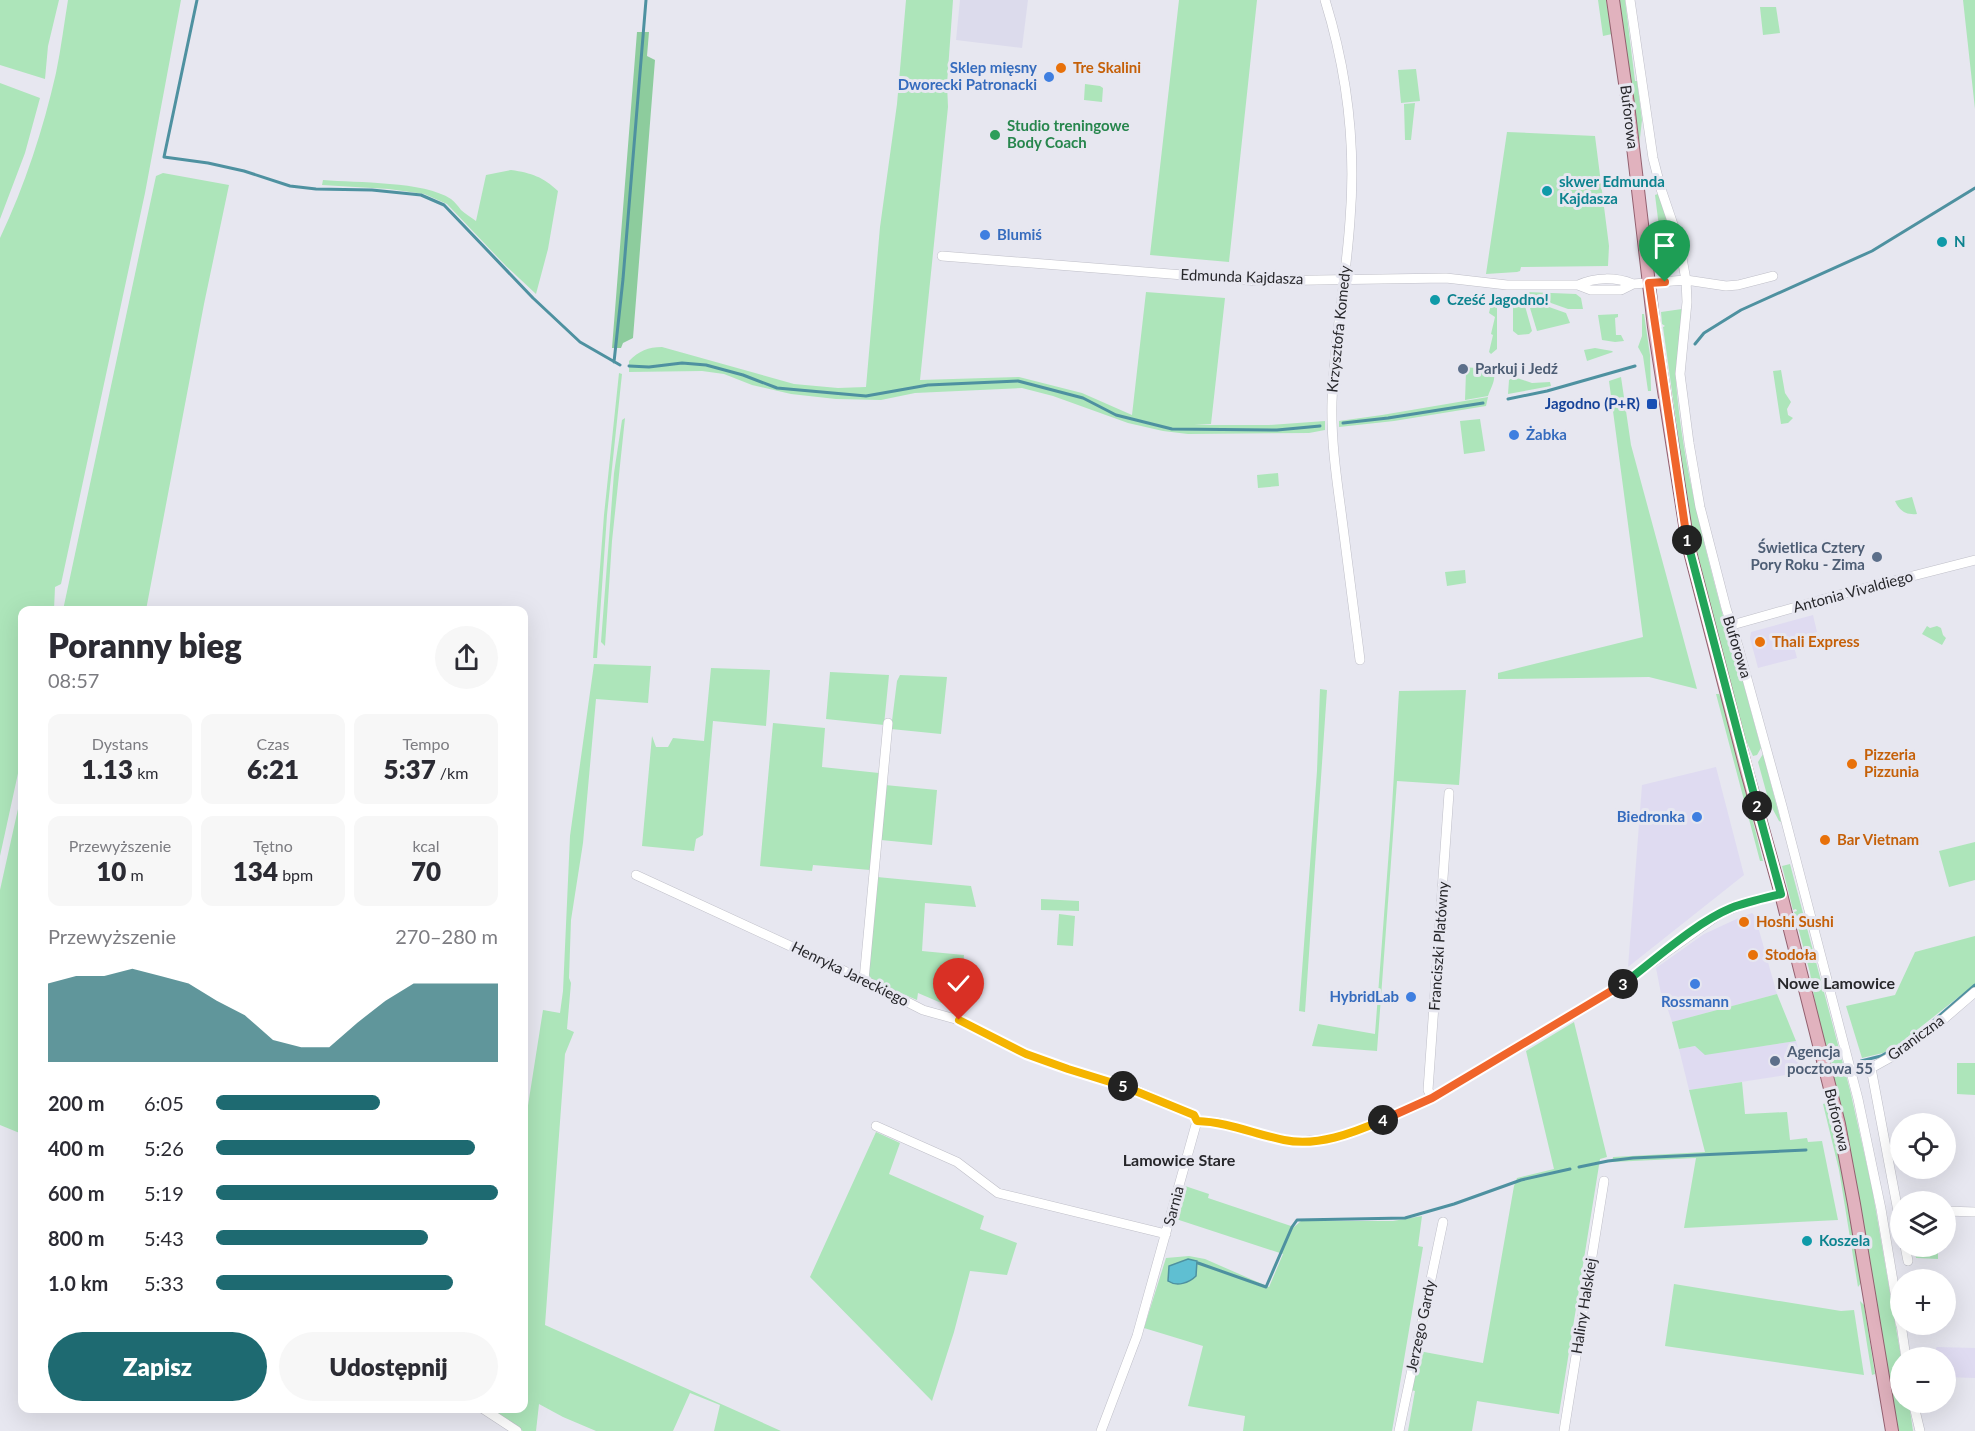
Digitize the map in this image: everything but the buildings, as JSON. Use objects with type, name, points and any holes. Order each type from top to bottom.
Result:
[{"type":"main road","name":"Buforowa","points":[[1613,0],[1649,283],[1688,544],[1781,894],[1844,1148],[1892,1431]]},
{"type":"street","name":"Krzysztofa Komedy","points":[[1325,0],[1339,52],[1351,143],[1351,216],[1333,387],[1332,419],[1336,476],[1360,660]]},
{"type":"street","name":"Buforowa","points":[[1630,0],[1653,158],[1660,189],[1673,221],[1686,280],[1687,303],[1681,349],[1682,392],[1694,476],[1705,531],[1785,816],[1851,1073],[1875,1176],[1891,1269]]},
{"type":"street","name":"Edmunda Kajdasza","points":[[942,256],[1250,280],[1446,278],[1516,285],[1578,285],[1588,280],[1620,279],[1633,284],[1686,280],[1726,286],[1773,276]]},
{"type":"street","name":"Antonia Vivaldiego","points":[[1732,625],[1975,560]]},
{"type":"street","points":[[864,980],[888,723]]},
{"type":"street","name":"Franciszki Platówny","points":[[1432,1098],[1428,1090],[1449,793]]},
{"type":"street","name":"Henryka Jareckiego","points":[[636,875],[864,980],[923,1010],[959,1020],[1026,1054],[1131,1088],[1194,1115],[1197,1121]]},
{"type":"street","points":[[1197,1121],[1218,1122],[1286,1141],[1305,1142],[1354,1132],[1432,1098],[1618,987],[1722,913],[1781,894]]},
{"type":"street","name":"Graniczna","points":[[1851,1073],[1871,1068],[1913,1043],[1975,992]]},
{"type":"street","points":[[1871,1068],[1895,1191]]},
{"type":"street","name":"Sarnia","points":[[1101,1431],[1137,1336],[1197,1121]]},
{"type":"street","points":[[876,1126],[957,1162],[998,1193],[1166,1234]]},
{"type":"street","name":"Haliny Halskiej","points":[[1564,1431],[1604,1181]]},
{"type":"street","points":[[1956,1211],[1975,1212]]},
{"type":"street","name":"Jerzego Gardy","points":[[1399,1431],[1443,1222]]},
{"type":"street","points":[[1907,1257],[1908,1261]]},
{"type":"street","points":[[490,1413],[517,1431]]},
{"type":"street","points":[[1916,1413],[1920,1431]]},
{"type":"shaded area","points":[[960,0],[1028,0],[1022,48],[956,40]]},
{"type":"shaded area","points":[[1813,615],[1817,632],[1792,639],[1797,658],[1758,668],[1750,638],[1751,632]]},
{"type":"shaded area","points":[[1716,767],[1744,875],[1628,967],[1642,785]]},
{"type":"shaded area","points":[[1752,913],[1755,916],[1777,994],[1672,1022],[1666,1004],[1663,1004],[1656,968],[1704,934]]},
{"type":"shaded area","points":[[1796,1041],[1805,1072],[1689,1090],[1679,1049],[1695,1046],[1764,1046]]},
{"type":"shaded area","points":[[1956,1348],[1975,1348],[1975,1378],[1956,1377]]},
{"type":"green space","points":[[0,0],[59,0],[48,46],[45,79],[0,65]]},
{"type":"green space","points":[[68,0],[181,0],[145,193],[61,584],[55,587],[54,606],[18,606],[18,773],[0,856],[0,238],[32,157],[58,64]]},
{"type":"green space","points":[[906,0],[953,0],[947,84],[948,107],[920,380],[1019,377],[1082,393],[1132,415],[1146,292],[1225,298],[1211,424],[1194,425],[1269,425],[1325,421],[1325,430],[1309,433],[1188,434],[1163,431],[1128,423],[1053,396],[1022,388],[915,393],[881,400],[836,399],[791,394],[752,385],[724,374],[702,371],[629,372],[629,361],[636,355],[644,350],[662,347],[794,384],[838,388],[866,387],[880,227],[897,104]]},
{"type":"green space","points":[[1179,0],[1257,0],[1229,262],[1150,255]]},
{"type":"green space","points":[[1598,0],[1606,0],[1612,34],[1603,36]]},
{"type":"green space","points":[[1619,0],[1625,0],[1635,81],[1637,81],[1642,120],[1639,147]]},
{"type":"green space","points":[[1963,0],[1975,0],[1975,109]]},
{"type":"green space","points":[[1760,7],[1776,7],[1780,33],[1763,35]]},
{"type":"green space","points":[[637,32],[649,32],[647,56],[655,60],[633,338],[623,343],[621,348],[612,348]]},
{"type":"green space","points":[[1416,69],[1420,101],[1401,103],[1398,70]]},
{"type":"green space","points":[[0,83],[40,98],[25,153],[0,219]]},
{"type":"green space","points":[[1085,84],[1103,88],[1102,102],[1084,100]]},
{"type":"green space","points":[[1415,103],[1411,140],[1405,140],[1404,104]]},
{"type":"green space","name":"skwer Edmunda Kajdasza","points":[[1507,132],[1595,136],[1609,246],[1608,266],[1521,267],[1517,272],[1486,274]]},
{"type":"green space","points":[[511,170],[537,176],[558,191],[548,249],[536,294],[447,204],[424,194],[389,189],[322,185],[323,180],[390,184],[424,189],[451,199],[476,221],[486,175]]},
{"type":"green space","points":[[163,173],[229,185],[147,606],[64,606],[156,176]]},
{"type":"green space","points":[[1658,194],[1670,230],[1668,232],[1671,232],[1672,237],[1669,241],[1661,243],[1655,195]]},
{"type":"green space","points":[[1527,292],[1576,294],[1581,298],[1583,309],[1568,309],[1551,303],[1530,300]]},
{"type":"green space","points":[[1496,301],[1497,349],[1491,354],[1489,352],[1495,317],[1489,313],[1491,304]]},
{"type":"green space","points":[[1513,303],[1525,306],[1532,331],[1529,334],[1518,335],[1513,331]]},
{"type":"green space","points":[[1532,306],[1549,307],[1566,313],[1570,323],[1537,331],[1530,308]]},
{"type":"green space","points":[[1682,309],[1676,382],[1684,449],[1697,515],[1731,646],[1733,645],[1761,748],[1757,755],[1753,756],[1743,734],[1691,528],[1663,327],[1665,326],[1662,324],[1661,312]]},
{"type":"green space","points":[[1618,314],[1615,318],[1616,335],[1621,335],[1624,341],[1602,340],[1598,315]]},
{"type":"green space","points":[[1642,314],[1644,314],[1650,355],[1651,391],[1648,391],[1643,356],[1638,347],[1642,336]]},
{"type":"green space","points":[[1595,348],[1613,352],[1587,361],[1584,350]]},
{"type":"green space","points":[[1461,367],[1493,369],[1494,380],[1488,396],[1465,400],[1466,372],[1462,371]]},
{"type":"green space","points":[[1781,370],[1785,393],[1791,402],[1787,409],[1788,415],[1793,418],[1788,423],[1781,424],[1773,371]]},
{"type":"green space","points":[[619,373],[622,374],[607,515],[597,658],[593,658],[604,515]]},
{"type":"green space","points":[[1514,377],[1532,383],[1550,382],[1551,386],[1508,394],[1509,380]]},
{"type":"green space","points":[[1621,377],[1631,445],[1697,689],[1649,677],[1498,679],[1498,673],[1643,637],[1609,381]]},
{"type":"green space","points":[[1488,397],[1486,406],[1394,421],[1339,427],[1339,421]]},
{"type":"green space","points":[[625,418],[612,541],[605,646],[601,642],[614,473],[622,420]]},
{"type":"green space","points":[[1480,419],[1485,451],[1464,454],[1460,421]]},
{"type":"green space","points":[[1278,473],[1279,486],[1258,488],[1257,475]]},
{"type":"green space","points":[[1912,497],[1917,514],[1904,512],[1895,501]]},
{"type":"green space","points":[[1465,570],[1466,583],[1447,586],[1445,572]]},
{"type":"green space","points":[[1927,626],[1941,628],[1946,638],[1942,645],[1922,634]]},
{"type":"green space","points":[[594,664],[651,666],[648,703],[596,699],[583,843],[571,920],[569,978],[571,983],[567,1029],[574,1032],[565,1054],[545,1325],[781,1431],[714,1431],[720,1405],[690,1393],[673,1431],[596,1431],[539,1404],[536,1431],[523,1431],[494,1413],[528,1413],[528,1106],[543,1010],[560,1013],[570,836]]},
{"type":"green space","points":[[711,668],[770,670],[766,726],[713,721],[703,835],[696,839],[694,851],[642,846],[652,736],[656,747],[668,747],[673,738],[704,741]]},
{"type":"green space","points":[[830,672],[889,675],[884,725],[826,719]]},
{"type":"green space","points":[[900,675],[947,677],[941,734],[891,729],[897,681]]},
{"type":"green space","points":[[1320,689],[1327,690],[1305,1012],[1299,1011],[1317,771]]},
{"type":"green space","points":[[1466,690],[1459,785],[1397,781],[1377,1051],[1312,1046],[1318,1024],[1375,1034],[1399,691]]},
{"type":"green space","points":[[1716,694],[1719,694],[1723,702],[1763,861],[1760,861]]},
{"type":"green space","points":[[773,723],[825,728],[822,767],[879,773],[870,870],[813,865],[812,871],[760,866]]},
{"type":"green space","points":[[1763,754],[1781,822],[1769,802],[1758,762]]},
{"type":"green space","points":[[885,785],[937,790],[932,845],[881,840]]},
{"type":"green space","points":[[18,809],[18,1132],[0,1125],[0,890]]},
{"type":"green space","points":[[1975,842],[1975,880],[1949,887],[1939,851]]},
{"type":"green space","points":[[1790,864],[1850,1090],[1872,1188],[1890,1293],[1890,1335],[1897,1335],[1899,1347],[1890,1347],[1890,1388],[1853,1163],[1794,912],[1797,911],[1793,910],[1782,866]]},
{"type":"green space","points":[[877,877],[971,886],[976,907],[925,903],[922,951],[964,955],[959,1005],[953,1008],[918,993],[917,1000],[874,982],[868,974]]},
{"type":"green space","points":[[1041,899],[1079,901],[1079,911],[1041,910]]},
{"type":"green space","points":[[1059,914],[1075,916],[1073,946],[1057,945]]},
{"type":"green space","points":[[1975,936],[1975,984],[1903,1041],[1883,1053],[1862,1058],[1846,1006],[1895,995],[1915,952]]},
{"type":"green space","points":[[1777,994],[1796,1041],[1705,1055],[1695,1046],[1679,1049],[1672,1022]]},
{"type":"green space","points":[[1574,1022],[1607,1157],[1600,1159],[1559,1414],[1477,1401],[1472,1431],[1408,1431],[1415,1391],[1411,1390],[1419,1351],[1483,1363],[1514,1186],[1517,1178],[1554,1169],[1526,1051]]},
{"type":"green space","points":[[1957,1063],[1975,1063],[1975,1095],[1957,1094]]},
{"type":"green space","points":[[1742,1082],[1745,1114],[1787,1112],[1790,1140],[1807,1138],[1808,1142],[1822,1141],[1838,1220],[1684,1228],[1696,1158],[1612,1162],[1613,1157],[1705,1152],[1689,1090]]},
{"type":"green space","points":[[1826,1103],[1842,1170],[1861,1283],[1858,1287],[1839,1170],[1823,1104]]},
{"type":"green space","points":[[876,1132],[900,1143],[889,1174],[984,1216],[980,1229],[1017,1243],[1007,1275],[970,1271],[932,1401],[810,1277]]},
{"type":"green space","points":[[1185,1186],[1209,1194],[1208,1198],[1294,1227],[1301,1221],[1393,1221],[1422,1216],[1418,1246],[1423,1247],[1392,1431],[1243,1431],[1245,1416],[1188,1406],[1203,1346],[1144,1328],[1166,1258],[1189,1256],[1205,1259],[1269,1287],[1283,1254],[1176,1219]]},
{"type":"green space","points":[[1938,1257],[1938,1259],[1916,1258]]},
{"type":"green space","points":[[1674,1284],[1841,1311],[1854,1310],[1864,1375],[1665,1346]]},
{"type":"green space","points":[[1860,1301],[1864,1305],[1875,1374],[1872,1375]]},
{"type":"green space","points":[[1895,1413],[1910,1413],[1913,1431],[1899,1431]]},
{"type":"water","points":[[1188,1259],[1197,1261],[1196,1276],[1183,1283],[1175,1284],[1168,1281],[1169,1266]]},
{"type":"waterway","points":[[197,0],[164,157],[244,171],[290,186],[421,195],[444,205],[533,298],[580,342],[620,365]]},
{"type":"waterway","points":[[614,362],[646,0]]},
{"type":"waterway","points":[[1695,344],[1704,333],[1741,310],[1872,251],[1975,188]]},
{"type":"waterway","points":[[629,366],[649,367],[682,363],[706,365],[743,375],[777,388],[866,396],[928,385],[1018,381],[1083,398],[1116,415],[1172,429],[1277,430],[1320,426]]},
{"type":"waterway","points":[[1508,399],[1547,391],[1635,366]]},
{"type":"waterway","points":[[1343,423],[1483,403]]},
{"type":"waterway","points":[[1924,1029],[1975,985]]},
{"type":"waterway","points":[[1861,1061],[1881,1056],[1909,1040]]},
{"type":"waterway","points":[[1579,1167],[1633,1158],[1806,1150]]},
{"type":"waterway","points":[[1198,1263],[1266,1287],[1297,1220],[1405,1218],[1454,1204],[1521,1180],[1570,1169]]},
{"type":"place","name":"Tre Skalini","points":[[1061,68]]},
{"type":"place","name":"Sklep mięsny Dworecki Patronacki","points":[[1049,77]]},
{"type":"place","name":"Studio treningowe Body Coach","points":[[995,135]]},
{"type":"place","name":"skwer Edmunda Kajdasza","points":[[1547,191]]},
{"type":"place","name":"Blumiś","points":[[985,235]]},
{"type":"place","name":"N","points":[[1942,242]]},
{"type":"place","name":"Cześć Jagodno!","points":[[1435,300]]},
{"type":"place","name":"Parkuj i Jedź","points":[[1463,369]]},
{"type":"place","name":"Jagodno (P+R)","points":[[1652,404]]},
{"type":"place","name":"Żabka","points":[[1514,435]]},
{"type":"place","name":"Świetlica Cztery Pory Roku - Zima","points":[[1877,557]]},
{"type":"place","name":"Thali Express","points":[[1760,642]]},
{"type":"place","name":"Pizzeria Pizzunia","points":[[1852,764]]},
{"type":"place","name":"Biedronka","points":[[1697,817]]},
{"type":"place","name":"Bar Vietnam","points":[[1825,840]]},
{"type":"place","name":"Hoshi Sushi","points":[[1744,922]]},
{"type":"place","name":"Stodoła","points":[[1753,955]]},
{"type":"place","name":"Rossmann","points":[[1695,984]]},
{"type":"place","name":"HybridLab","points":[[1411,997]]},
{"type":"place","name":"Agencja pocztowa 55","points":[[1775,1061]]},
{"type":"place","name":"Koszela","points":[[1807,1241]]},
{"type":"district","name":"Nowe Lamowice","points":[[1836,983]]},
{"type":"district","name":"Lamowice Stare","points":[[1179,1160]]},
{"type":"route","points":[[959,1020],[1026,1054],[1131,1088],[1194,1115],[1197,1121],[1227,1124],[1286,1141],[1305,1142],[1326,1139],[1354,1132],[1432,1098],[1618,987],[1722,913],[1731,908],[1781,894],[1688,544],[1649,283],[1665,282]]}]
